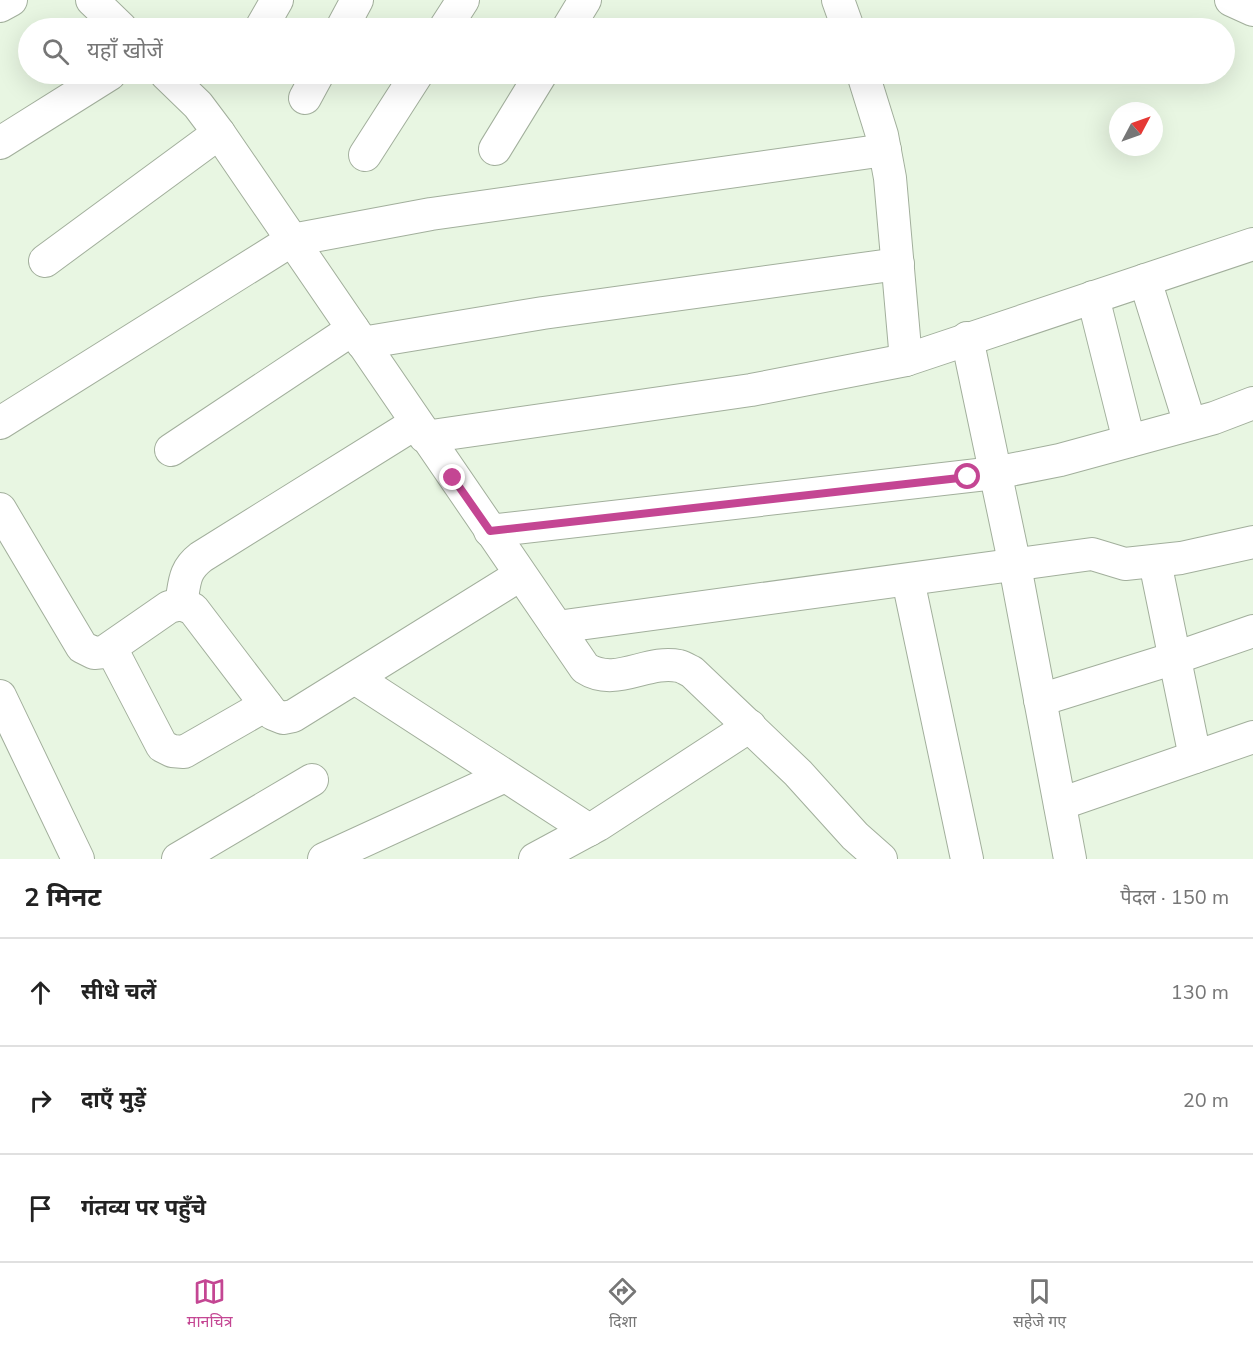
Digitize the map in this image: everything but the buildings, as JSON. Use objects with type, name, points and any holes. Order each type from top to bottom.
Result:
[{"type":"street","points":[[0,6],[11,0]]},
{"type":"street","points":[[92,0],[111,18]]},
{"type":"street","points":[[267,18],[277,0]]},
{"type":"street","points":[[347,18],[357,0]]},
{"type":"street","points":[[451,18],[463,0]]},
{"type":"street","points":[[574,18],[585,0]]},
{"type":"street","points":[[1231,0],[1253,10]]},
{"type":"street","points":[[0,143],[94,84]]},
{"type":"street","points":[[176,84],[198,105],[219,133],[585,668],[594,674],[605,676],[667,666],[680,666],[692,672],[798,773],[855,836],[881,859]]},
{"type":"street","points":[[366,155],[411,84]]},
{"type":"street","points":[[495,149],[535,84]]},
{"type":"street","points":[[866,84],[891,178],[906,360]]},
{"type":"street","points":[[45,261],[219,133]]},
{"type":"street","points":[[0,423],[292,240],[432,214],[885,150]]},
{"type":"street","points":[[181,604],[186,573],[191,565],[201,557],[421,430],[751,390],[906,360],[1253,244]]},
{"type":"street","points":[[171,450],[357,336],[898,264]]},
{"type":"street","points":[[1145,279],[1190,424]]},
{"type":"street","points":[[1093,297],[1129,441]]},
{"type":"street","points":[[967,338],[1015,566],[1070,859]]},
{"type":"street","points":[[490,531],[995,473],[1060,460],[1214,418],[1253,403]]},
{"type":"street","points":[[0,509],[9,543],[82,647],[94,653],[105,652],[169,607],[181,604],[193,609],[273,714],[283,718],[294,716],[520,575]]},
{"type":"street","points":[[556,627],[1092,554],[1125,564],[1155,562],[1253,542]]},
{"type":"street","points":[[1155,562],[1195,757]]},
{"type":"street","points":[[908,580],[967,859]]},
{"type":"street","points":[[1040,700],[1253,631]]},
{"type":"street","points":[[111,648],[162,746],[172,751],[184,752],[266,705]]},
{"type":"street","points":[[355,678],[589,830]]},
{"type":"street","points":[[0,696],[78,859]]},
{"type":"street","points":[[535,859],[589,830],[750,726]]},
{"type":"street","points":[[1060,804],[1253,737]]},
{"type":"street","points":[[324,859],[506,776]]},
{"type":"street","points":[[178,859],[312,780]]},
{"type":"route","points":[[453,478],[490,531],[968,477]]}]
